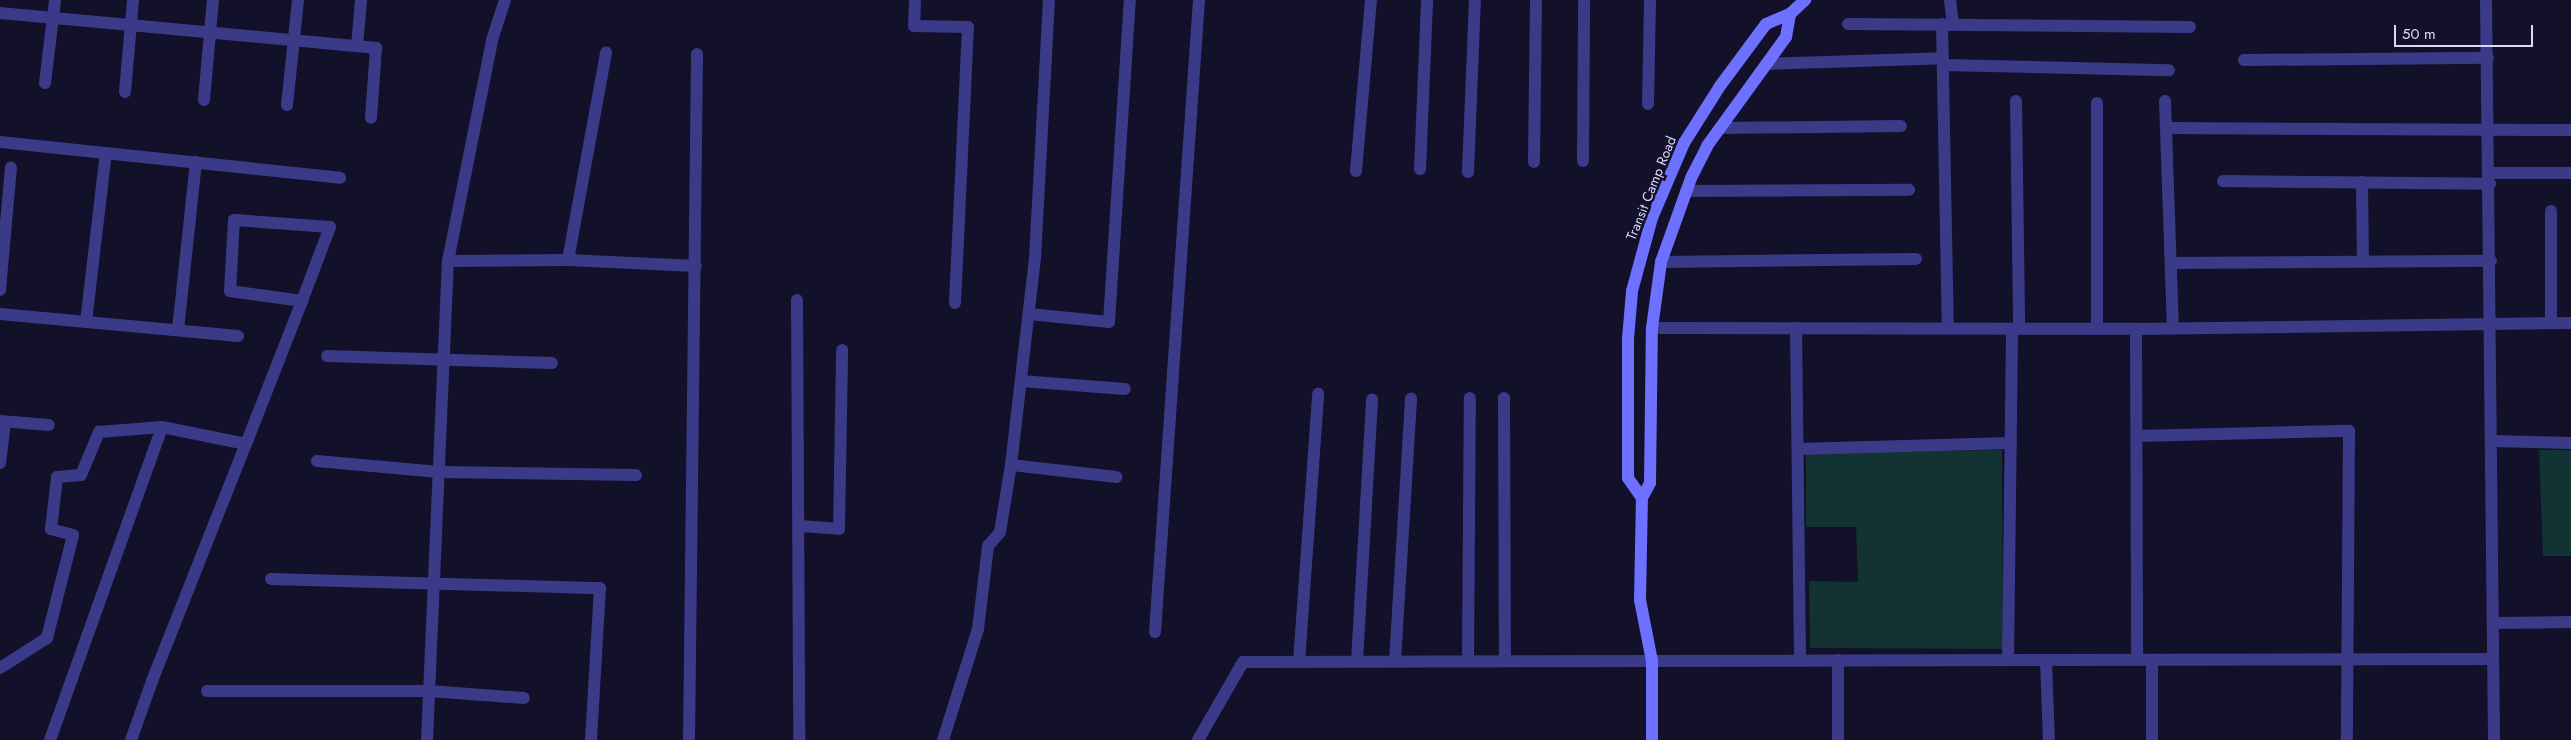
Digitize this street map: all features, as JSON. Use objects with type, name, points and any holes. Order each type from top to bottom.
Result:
[{"type":"main road","name":"Transit Camp Road","points":[[1642,498],[1628,478],[1630,310],[1641,254],[1652,218],[1684,143],[1766,24],[1790,14],[1805,0]]},
{"type":"main road","points":[[1652,740],[1652,661],[1640,600],[1642,498],[1650,483],[1652,328],[1661,262],[1686,191],[1708,146],[1786,36],[1790,14]]},
{"type":"main road","points":[[1630,310],[1654,312]]},
{"type":"street","points":[[45,83],[55,0]]},
{"type":"street","points":[[125,92],[133,0]]},
{"type":"street","points":[[204,100],[213,0]]},
{"type":"street","points":[[287,105],[298,0]]},
{"type":"street","points":[[357,46],[361,0]]},
{"type":"street","points":[[427,740],[448,261],[492,40],[505,0]]},
{"type":"street","points":[[915,0],[914,26],[968,27],[955,303]]},
{"type":"street","points":[[943,740],[978,629],[988,546],[1000,532],[1011,464],[1035,258],[1049,0]]},
{"type":"street","points":[[1028,314],[1109,322],[1130,0]]},
{"type":"street","points":[[1155,632],[1199,0]]},
{"type":"street","points":[[1356,171],[1371,0]]},
{"type":"street","points":[[1420,169],[1427,0]]},
{"type":"street","points":[[1468,172],[1475,0]]},
{"type":"street","points":[[1534,162],[1536,0]]},
{"type":"street","points":[[1583,161],[1584,0]]},
{"type":"street","points":[[1648,104],[1650,0]]},
{"type":"street","points":[[1948,328],[1943,62],[1950,0]]},
{"type":"street","points":[[2486,0],[2490,179],[2494,740]]},
{"type":"street","points":[[0,13],[376,48],[371,118]]},
{"type":"street","points":[[1848,24],[2190,27]]},
{"type":"street","points":[[568,260],[606,52]]},
{"type":"street","points":[[689,740],[697,54]]},
{"type":"street","points":[[2244,60],[2488,58]]},
{"type":"street","points":[[1766,64],[1943,62],[2169,70]]},
{"type":"street","points":[[2008,660],[2011,443],[2015,329],[2016,101]]},
{"type":"street","points":[[2165,101],[2173,328]]},
{"type":"street","points":[[2097,103],[2097,329]]},
{"type":"street","points":[[1720,128],[1902,126]]},
{"type":"street","points":[[2166,128],[2571,130]]},
{"type":"street","points":[[0,142],[340,178]]},
{"type":"street","points":[[86,322],[106,153]]},
{"type":"street","points":[[178,330],[196,162]]},
{"type":"street","points":[[0,290],[11,167]]},
{"type":"street","points":[[2223,181],[2362,182],[2490,179],[2571,174]]},
{"type":"street","points":[[2362,182],[2363,262]]},
{"type":"street","points":[[1686,191],[1909,190]]},
{"type":"street","points":[[2551,211],[2551,323]]},
{"type":"street","points":[[131,740],[302,301],[330,227],[234,220],[230,291],[302,301]]},
{"type":"street","points":[[1661,262],[1916,259]]},
{"type":"street","points":[[448,261],[568,260],[696,266]]},
{"type":"street","points":[[2170,263],[2490,260]]},
{"type":"street","points":[[797,300],[800,526],[799,740]]},
{"type":"street","points":[[0,314],[238,336]]},
{"type":"street","points":[[1652,328],[2136,329],[2571,323]]},
{"type":"street","points":[[1796,328],[1800,661]]},
{"type":"street","points":[[2136,329],[2137,660]]},
{"type":"street","points":[[800,526],[839,529],[842,350]]},
{"type":"street","points":[[326,356],[552,363]]},
{"type":"street","points":[[1021,381],[1125,389]]},
{"type":"street","points":[[1299,662],[1318,394]]},
{"type":"street","points":[[1395,661],[1411,398]]},
{"type":"street","points":[[1468,661],[1470,398]]},
{"type":"street","points":[[1504,398],[1505,661]]},
{"type":"street","points":[[1357,661],[1372,399]]},
{"type":"street","points":[[0,463],[2,421],[49,425]]},
{"type":"street","points":[[0,668],[47,638],[74,535],[51,529],[57,478],[81,475],[100,432],[162,427],[246,444]]},
{"type":"street","points":[[50,740],[162,427]]},
{"type":"street","points":[[2137,436],[2349,431],[2347,740]]},
{"type":"street","points":[[2492,441],[2571,442]]},
{"type":"street","points":[[1798,449],[2011,443]]},
{"type":"street","points":[[316,461],[439,472],[636,475]]},
{"type":"street","points":[[1011,464],[1116,478]]},
{"type":"street","points":[[271,578],[600,588],[591,740]]},
{"type":"street","points":[[2493,623],[2571,622]]},
{"type":"street","points":[[1198,740],[1243,662],[2494,659]]},
{"type":"street","points":[[1838,660],[1838,740]]},
{"type":"street","points":[[2046,660],[2049,740]]},
{"type":"street","points":[[2152,660],[2152,740]]},
{"type":"street","points":[[207,691],[429,691],[524,698]]},
{"type":"green space","points":[[2002,450],[2003,649],[1810,648],[1809,581],[1858,582],[1856,527],[1806,527],[1806,453]]},
{"type":"green space","points":[[2539,450],[2571,450],[2571,556],[2543,556]]}]
